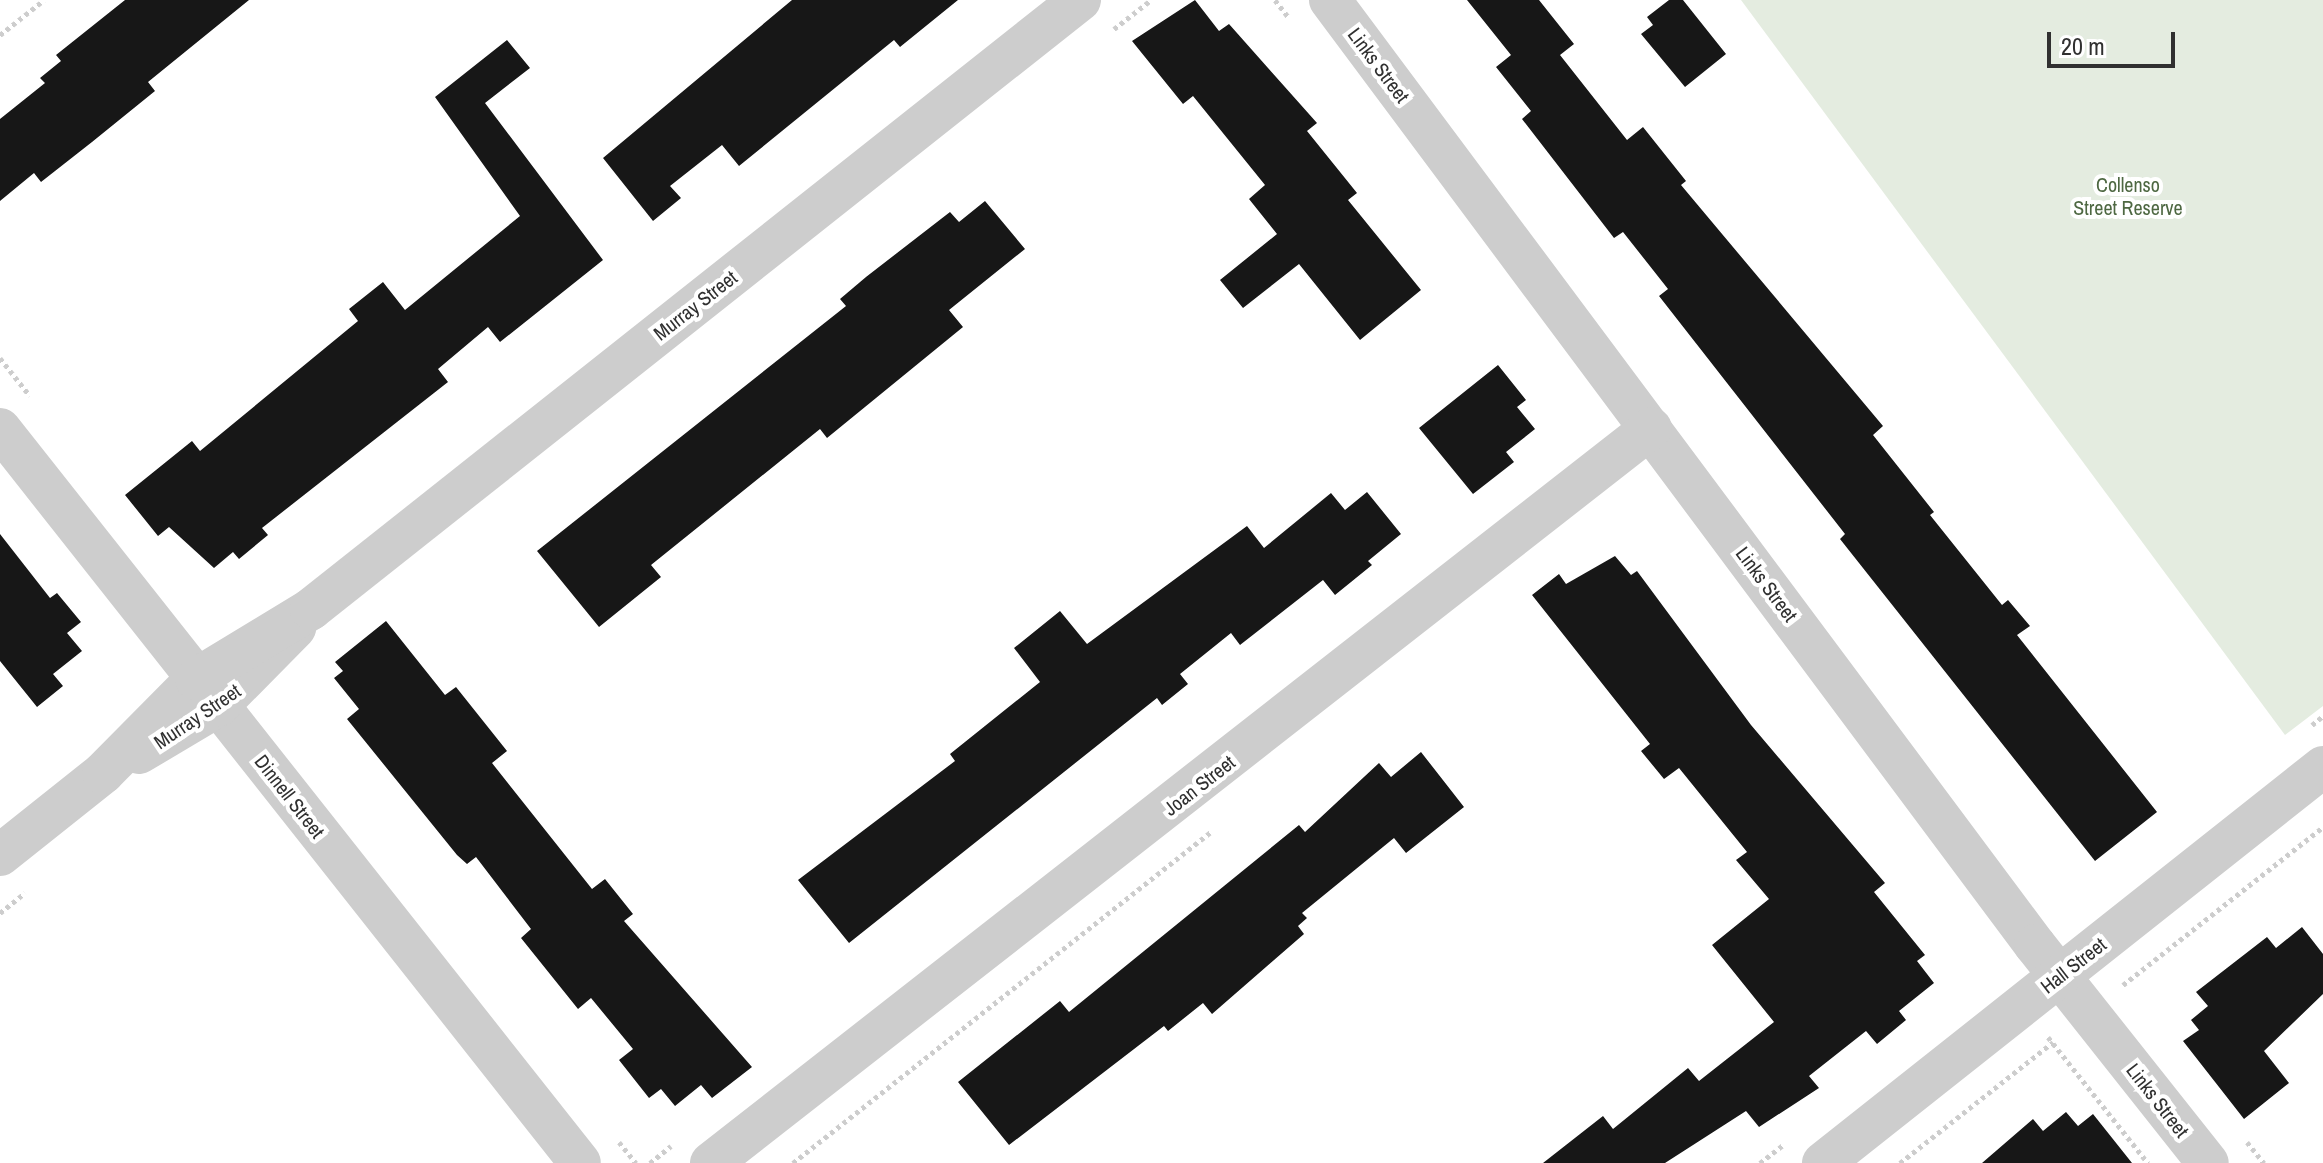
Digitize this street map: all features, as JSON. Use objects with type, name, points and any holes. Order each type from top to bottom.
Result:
[{"type":"street","name":"Murray Street","points":[[0,855],[1080,0]]},
{"type":"street","name":"Links Street","points":[[1330,0],[2059,975],[2208,1163]]},
{"type":"street","name":"Joan Street","points":[[711,1163],[737,1152],[1651,428]]},
{"type":"street","name":"Dinnell Street","points":[[0,429],[580,1163]]},
{"type":"street","name":"Hall Street","points":[[1823,1163],[2323,767]]},
{"type":"path","points":[[0,35],[44,0]]},
{"type":"path","points":[[1900,1163],[2323,827]]},
{"type":"path","points":[[2052,1042],[2148,1163]]},
{"type":"green space","name":"Collenso Street Reserve","points":[[1741,0],[2323,0],[2323,706],[2285,735]]},
{"type":"building","points":[[125,0],[249,0],[148,82],[155,91],[92,142],[41,182],[34,173],[0,201],[0,119],[45,83],[40,78],[61,61],[56,55]]},
{"type":"building","points":[[792,0],[958,0],[900,47],[894,40],[739,166],[722,145],[670,186],[681,198],[653,221],[603,158]]},
{"type":"building","points":[[1195,0],[1219,31],[1229,24],[1317,123],[1307,131],[1357,193],[1348,200],[1421,290],[1360,340],[1299,264],[1243,308],[1220,280],[1277,234],[1249,199],[1265,185],[1193,96],[1183,104],[1132,41]]},
{"type":"building","points":[[1467,0],[1539,0],[1574,44],[1560,55],[1627,140],[1643,127],[1686,181],[1681,185],[1883,426],[1873,435],[1934,512],[1930,515],[2002,605],[2008,600],[2030,626],[2017,635],[2157,812],[2095,861],[1840,539],[1845,534],[1659,296],[1668,289],[1623,232],[1614,238],[1522,119],[1531,111],[1496,67],[1511,55]]},
{"type":"building","points":[[1669,0],[1683,0],[1726,54],[1685,87],[1641,34],[1653,25],[1647,17]]},
{"type":"building","points":[[507,40],[530,68],[485,103],[603,260],[500,342],[488,327],[438,369],[448,382],[262,528],[268,535],[239,559],[233,552],[214,568],[169,527],[158,536],[125,495],[192,441],[200,451],[358,321],[349,309],[383,282],[405,310],[520,216],[435,97]]},
{"type":"building","points":[[985,201],[1025,249],[949,310],[963,327],[827,438],[820,429],[651,565],[661,577],[599,627],[537,551],[846,306],[840,299],[866,277],[950,212],[959,222]]},
{"type":"building","points":[[1498,365],[1526,400],[1517,407],[1535,429],[1506,452],[1514,462],[1473,494],[1419,428]]},
{"type":"building","points":[[1367,492],[1401,534],[1368,561],[1372,565],[1335,595],[1323,580],[1240,645],[1231,633],[1180,674],[1188,684],[1162,705],[1157,698],[849,943],[798,880],[955,761],[950,754],[1040,682],[1014,648],[1060,611],[1087,644],[1247,526],[1264,548],[1331,493],[1345,510]]},
{"type":"building","points":[[0,534],[50,598],[57,593],[81,622],[67,633],[82,651],[53,674],[63,686],[37,707],[0,661]]},
{"type":"building","points":[[1615,556],[1631,575],[1637,571],[1751,725],[1885,883],[1874,892],[1925,955],[1917,961],[1934,983],[1899,1011],[1906,1020],[1877,1044],[1866,1031],[1809,1076],[1819,1088],[1759,1127],[1746,1111],[1665,1163],[1543,1163],[1603,1116],[1613,1129],[1688,1068],[1699,1081],[1774,1022],[1712,945],[1769,899],[1736,860],[1747,852],[1679,768],[1664,779],[1641,751],[1650,744],[1532,595],[1559,574],[1566,584]]},
{"type":"building","points":[[386,621],[445,695],[456,687],[507,751],[492,763],[592,889],[605,879],[633,914],[624,921],[752,1067],[712,1098],[701,1085],[675,1106],[661,1089],[649,1098],[619,1060],[633,1049],[591,998],[578,1009],[521,938],[531,929],[476,857],[467,864],[457,855],[347,719],[359,709],[334,678],[343,671],[335,662]]},
{"type":"building","points":[[1421,752],[1464,807],[1406,853],[1394,838],[1302,913],[1307,918],[1298,926],[1304,934],[1212,1014],[1203,1003],[1168,1031],[1164,1026],[1009,1145],[958,1082],[1060,1001],[1069,1012],[1299,825],[1305,832],[1379,763],[1391,777]]},
{"type":"building","points":[[2302,927],[2323,954],[2323,994],[2264,1051],[2289,1083],[2244,1119],[2183,1041],[2199,1030],[2191,1020],[2208,1006],[2196,992],[2267,937],[2276,948]]},
{"type":"building","points":[[2066,1112],[2078,1126],[2093,1114],[2132,1163],[1982,1163],[2033,1119],[2043,1131]]}]
